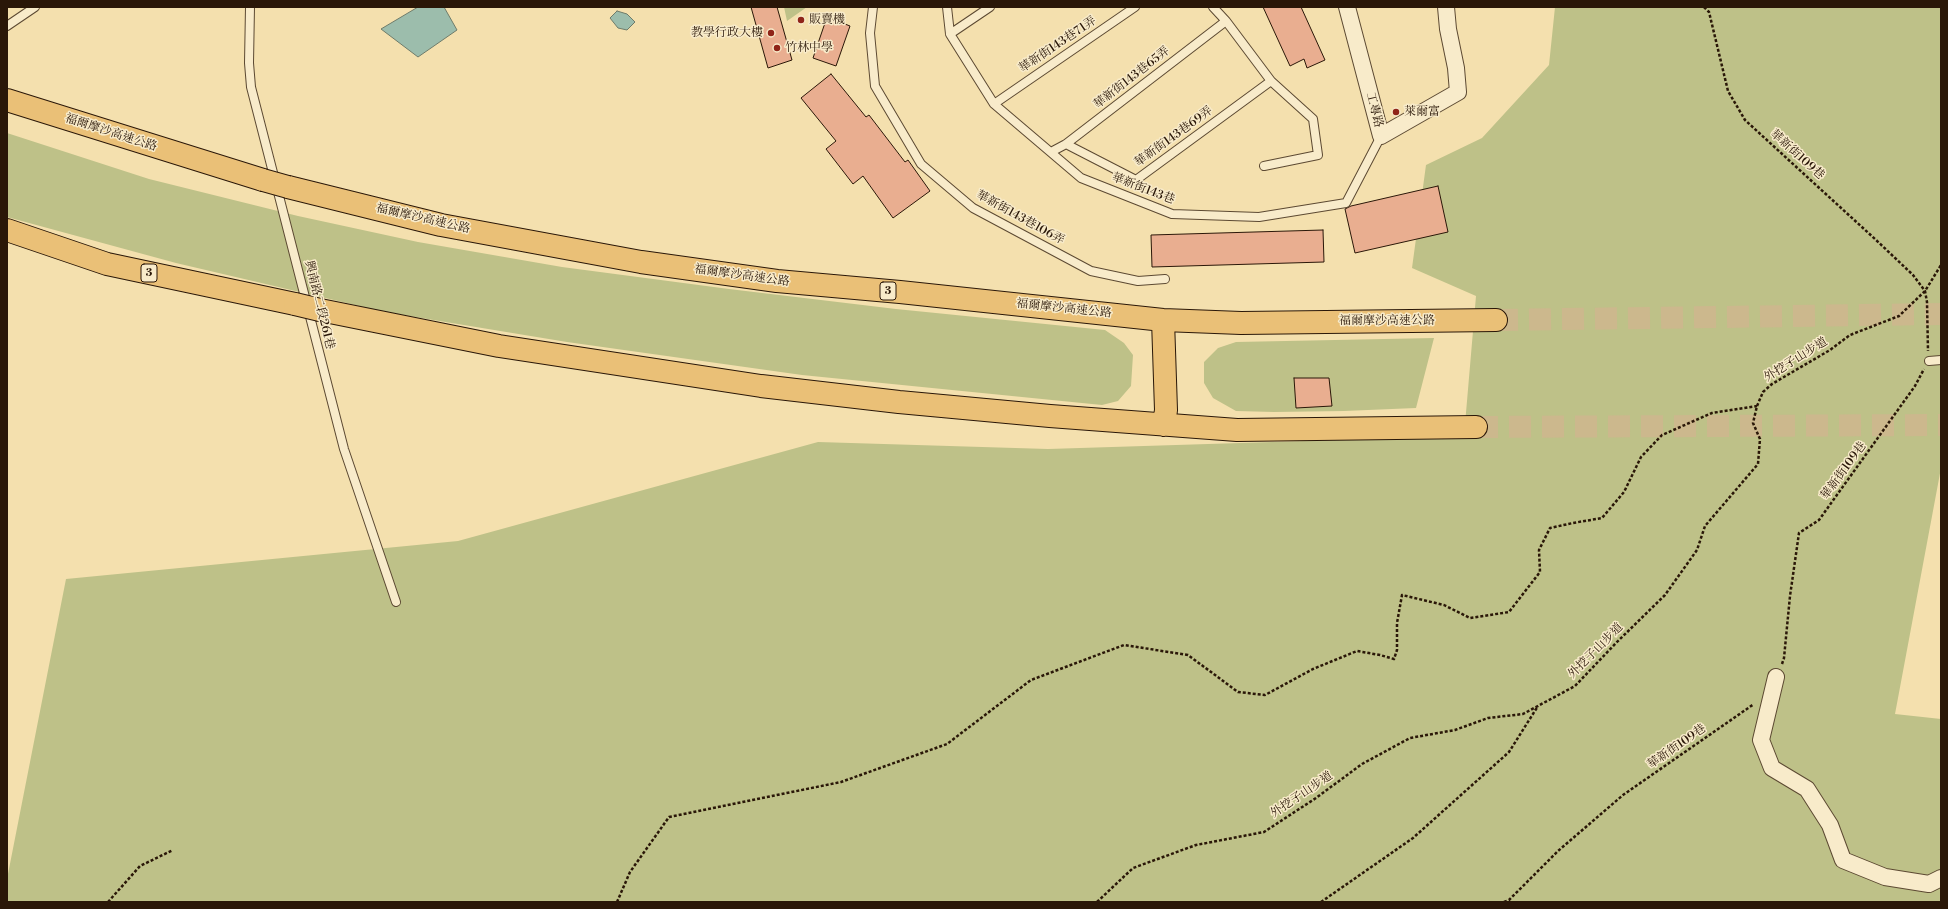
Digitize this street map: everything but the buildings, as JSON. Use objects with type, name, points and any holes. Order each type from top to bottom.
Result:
[{"type":"highway","name":"福爾摩沙高速公路","points":[[7,100],[288,187],[441,225],[641,262],[777,281],[900,292],[1163,320],[1241,323],[1496,320]]},
{"type":"highway","name":"3","points":[[7,230],[107,264],[320,310],[499,346],[761,386],[899,402],[1238,430],[1476,427]]},
{"type":"highway","points":[[1163,320],[1166,410],[1164,425]]},
{"type":"street","name":"工專路","points":[[1347,7],[1381,136],[1458,92],[1456,68],[1448,29],[1446,7]]},
{"type":"street","points":[[1776,677],[1761,740],[1772,768],[1807,789],[1830,825],[1843,860],[1885,877],[1929,884],[1941,878]]},
{"type":"lane","points":[[7,26],[35,7]]},
{"type":"lane","name":"興南路二段261巷","points":[[250,7],[249,63],[251,87],[344,449],[396,602]]},
{"type":"lane","name":"華新街143巷106弄","points":[[873,7],[870,33],[875,86],[921,164],[973,208],[1091,271],[1138,281],[1165,279]]},
{"type":"lane","name":"華新街143巷","points":[[947,7],[950,34],[994,104],[1081,178],[1172,214],[1258,217],[1346,203],[1381,136]]},
{"type":"lane","points":[[950,34],[990,7]]},
{"type":"lane","name":"華新街143巷71弄","points":[[994,104],[1135,7]]},
{"type":"lane","points":[[1213,7],[1226,21],[1271,81],[1313,119],[1318,155],[1264,166]]},
{"type":"lane","name":"華新街143巷65弄","points":[[1051,152],[1066,144],[1226,21]]},
{"type":"lane","name":"華新街143巷69弄","points":[[1066,144],[1136,180],[1271,81]]},
{"type":"lane","points":[[1929,361],[1941,360]]},
{"type":"path","points":[[1704,7],[1709,12]]},
{"type":"path","name":"華新街109巷","points":[[1707,7],[1728,91],[1745,120],[1881,244],[1913,275],[1925,291]]},
{"type":"path","name":"外挖子山步道","points":[[1097,902],[1133,868],[1196,845],[1264,832],[1316,798],[1362,764],[1410,738],[1455,730],[1488,718],[1523,714],[1575,686],[1665,595],[1697,550],[1705,526],[1758,464],[1760,439],[1753,423],[1757,406],[1763,392],[1772,384],[1830,350],[1850,335],[1899,316],[1925,291],[1941,265]]},
{"type":"path","points":[[1925,291],[1927,302],[1929,361]]},
{"type":"path","name":"華新街109巷","points":[[1776,677],[1784,658],[1790,596],[1799,533],[1819,520],[1915,386],[1929,361]]},
{"type":"path","points":[[617,902],[630,872],[669,817],[841,782],[947,744],[1031,680],[1124,645],[1188,655],[1238,692],[1265,695],[1314,669],[1357,651],[1394,659],[1397,650],[1397,623],[1402,595],[1444,605],[1470,618],[1509,612],[1540,572],[1539,550],[1550,528],[1602,518],[1624,492],[1642,458],[1662,435],[1712,413],[1757,406]]},
{"type":"path","name":"華新街109巷","points":[[1504,902],[1509,900],[1558,851],[1623,795],[1756,702]]},
{"type":"path","points":[[1321,902],[1413,838],[1509,752],[1538,706]]},
{"type":"path","points":[[108,902],[140,866],[173,850]]},
{"type":"green space","points":[[784,7],[807,7],[787,21]]},
{"type":"green space","points":[[1555,7],[1941,7],[1941,468],[1895,714],[1941,719],[1941,902],[7,902],[7,879],[66,579],[458,541],[818,442],[1048,449],[1464,436],[1476,296],[1412,268],[1426,165],[1482,138],[1549,65]]},
{"type":"green space","points":[[7,133],[149,179],[298,216],[418,242],[562,267],[729,289],[896,309],[1105,330],[1124,343],[1133,355],[1131,386],[1118,401],[1102,405],[802,375],[567,342],[385,312],[176,263],[7,217]]},
{"type":"green space","points":[[1434,338],[1416,408],[1344,411],[1236,411],[1213,398],[1204,383],[1204,362],[1218,348],[1236,342]]},
{"type":"shaded area","points":[[418,7],[444,7],[457,30],[418,57],[381,29]]},
{"type":"shaded area","points":[[617,11],[627,14],[635,22],[627,30],[618,28],[610,18]]},
{"type":"tunnel","points":[[1496,320],[1941,314]]},
{"type":"tunnel","points":[[1476,427],[1941,425]]},
{"type":"place","name":"販賣機","points":[[801,20]]},
{"type":"place","name":"教學行政大樓","points":[[771,33]]},
{"type":"place","name":"竹林中學","points":[[777,48]]},
{"type":"place","name":"萊爾富","points":[[1396,112]]}]
